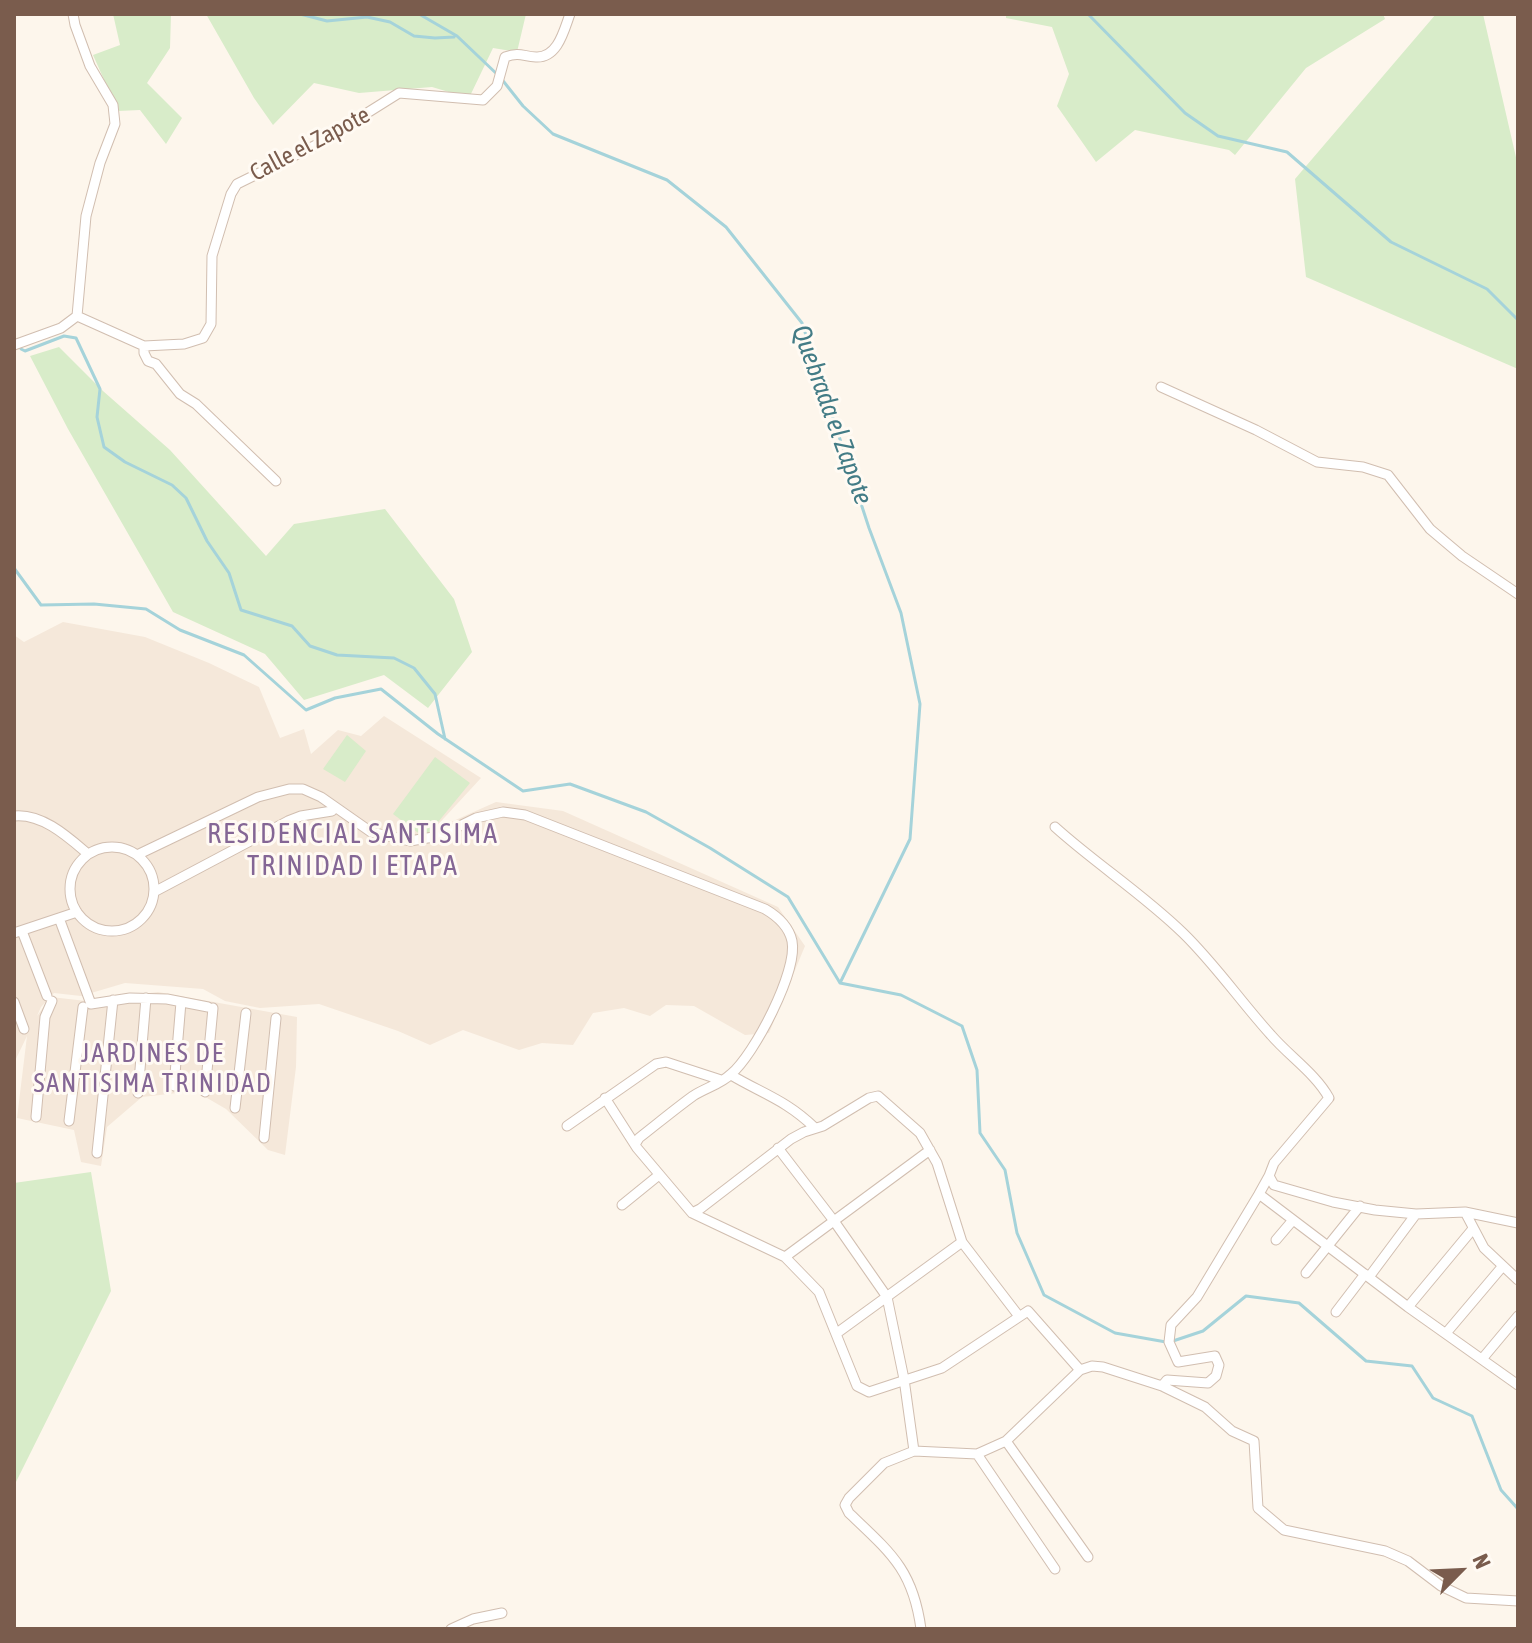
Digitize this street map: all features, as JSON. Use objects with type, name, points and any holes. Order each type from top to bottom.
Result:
[{"type":"street","points":[[14,345],[61,328],[77,316],[86,216],[100,163],[115,124],[113,105],[90,66],[73,14]]},
{"type":"street","name":"Calle el Zapote","points":[[77,316],[144,346],[199,340],[206,335],[211,324],[212,256],[237,184],[316,145],[399,93],[483,100],[497,86],[505,57],[517,53],[546,56],[553,52],[570,14]]},
{"type":"street","points":[[144,346],[148,361],[156,364],[180,394],[196,404],[276,481]]},
{"type":"street","points":[[1161,387],[1256,430],[1317,462],[1363,467],[1388,475],[1430,529],[1462,556],[1518,594]]},
{"type":"street","points":[[137,855],[268,794],[303,789],[327,800],[371,832],[410,841],[439,836],[476,818],[503,812],[525,815],[765,909],[779,918],[792,939],[793,961],[765,1027],[751,1050],[726,1078],[695,1095],[636,1143]]},
{"type":"street","points":[[154,892],[288,821],[334,808]]},
{"type":"street","points":[[14,816],[41,820],[88,854]]},
{"type":"street","points":[[1055,827],[1094,862],[1142,895],[1186,935],[1280,1045],[1323,1087],[1329,1098],[1274,1163],[1259,1194],[1197,1297],[1171,1325],[1169,1342],[1178,1362],[1215,1356],[1219,1365],[1216,1376],[1208,1383],[1167,1380],[1162,1386]]},
{"type":"street","points":[[117,846],[137,855],[147,865],[153,878],[154,892],[149,910],[124,930],[95,927],[77,912],[70,887],[72,874],[88,854],[106,847],[117,846]]},
{"type":"street","points":[[36,1117],[45,1017],[50,998],[18,932],[77,912]]},
{"type":"street","points":[[59,918],[91,1004],[146,998],[211,1007],[205,1092]]},
{"type":"street","points":[[138,1093],[146,998]]},
{"type":"street","points":[[97,1153],[113,1000]]},
{"type":"street","points":[[14,1002],[24,1029]]},
{"type":"street","points":[[174,1086],[181,1002]]},
{"type":"street","points":[[69,1121],[83,1007]]},
{"type":"street","points":[[235,1108],[246,1013]]},
{"type":"street","points":[[264,1138],[276,1018]]},
{"type":"street","points":[[567,1126],[656,1064],[666,1062],[726,1078],[772,1095],[801,1114],[815,1128]]},
{"type":"street","points":[[697,1213],[791,1139],[823,1126],[869,1098],[878,1096],[920,1133],[937,1163],[962,1242],[1018,1315]]},
{"type":"street","points":[[605,1098],[659,1175],[697,1213],[785,1257],[819,1292],[857,1386],[863,1390],[869,1392],[942,1368],[1028,1311],[1033,1313],[1080,1370]]},
{"type":"street","points":[[788,1161],[791,1139]]},
{"type":"street","points":[[778,1148],[887,1297],[904,1379],[914,1451]]},
{"type":"street","points":[[785,1257],[930,1150]]},
{"type":"street","points":[[622,1205],[659,1175]]},
{"type":"street","points":[[1269,1176],[1274,1185],[1360,1206],[1416,1214],[1465,1212],[1518,1223]]},
{"type":"street","points":[[1259,1194],[1408,1307],[1518,1385]]},
{"type":"street","points":[[1306,1273],[1360,1206]]},
{"type":"street","points":[[1465,1212],[1484,1248],[1518,1280]]},
{"type":"street","points":[[1336,1312],[1416,1214]]},
{"type":"street","points":[[1276,1240],[1293,1220]]},
{"type":"street","points":[[1408,1307],[1472,1230]]},
{"type":"street","points":[[837,1333],[962,1242]]},
{"type":"street","points":[[1447,1332],[1502,1267]]},
{"type":"street","points":[[1482,1359],[1518,1316]]},
{"type":"street","points":[[921,1629],[906,1573],[845,1505],[855,1489],[884,1463],[914,1451],[977,1454],[1006,1441],[1080,1370],[1092,1366],[1162,1386],[1205,1407],[1232,1431],[1254,1441],[1258,1508],[1284,1530],[1385,1551],[1408,1561],[1441,1586],[1466,1598],[1518,1601]]},
{"type":"street","points":[[1006,1441],[1088,1557]]},
{"type":"street","points":[[977,1454],[1055,1569]]},
{"type":"street","points":[[451,1629],[473,1619],[502,1613]]},
{"type":"shaded area","points":[[63,622],[145,637],[259,687],[280,738],[304,729],[311,754],[338,730],[361,736],[384,716],[481,778],[433,830],[496,802],[563,811],[778,907],[805,946],[769,1033],[745,1035],[694,1006],[666,1005],[650,1016],[624,1008],[593,1013],[573,1045],[542,1043],[519,1050],[463,1030],[430,1045],[319,1004],[260,1008],[225,1001],[203,989],[125,983],[81,996],[54,993],[41,1007],[37,1016],[51,997],[86,1001],[158,992],[297,1017],[296,1067],[285,1155],[268,1150],[226,1109],[195,1091],[142,1097],[107,1127],[101,1166],[81,1162],[74,1130],[17,1118],[27,1036],[14,1063],[14,635],[24,642]]},
{"type":"green space","points":[[113,14],[171,14],[170,48],[147,83],[182,118],[166,144],[140,110],[118,111],[93,55],[120,45]]},
{"type":"green space","points":[[206,14],[526,14],[517,52],[493,48],[469,98],[432,87],[359,93],[314,83],[273,125]]},
{"type":"green space","points":[[1006,14],[1383,14],[1385,19],[1306,68],[1235,155],[1229,150],[1135,130],[1096,162],[1057,106],[1069,74],[1052,27],[1006,18]]},
{"type":"green space","points":[[1436,14],[1483,14],[1518,166],[1518,369],[1306,277],[1295,179]]},
{"type":"green space","points":[[59,347],[170,450],[266,556],[294,524],[385,509],[454,599],[472,652],[428,708],[384,675],[304,700],[265,654],[173,612],[68,429],[30,356]]},
{"type":"green space","points":[[347,735],[366,751],[345,782],[323,769]]},
{"type":"green space","points":[[435,757],[470,783],[425,838],[393,814]]},
{"type":"green space","points":[[91,1172],[111,1291],[14,1486],[14,1183]]},
{"type":"waterway","points":[[300,14],[327,21],[367,17],[390,22],[414,36],[454,37]]},
{"type":"waterway","name":"Quebrada el Zapote","points":[[419,14],[457,36],[553,134],[667,180],[726,227],[802,323],[869,528],[901,613],[920,704],[910,839],[840,983]]},
{"type":"waterway","points":[[1088,14],[1185,113],[1218,136],[1287,152],[1391,242],[1487,289],[1518,320]]},
{"type":"waterway","points":[[21,349],[25,351],[64,336],[76,338],[100,389],[97,417],[104,447],[125,462],[172,485],[186,498],[207,541],[229,573],[241,610],[292,626],[310,646],[337,655],[394,658],[414,668],[435,694],[445,739]]},
{"type":"waterway","points":[[14,568],[41,605],[94,604],[146,609],[180,630],[244,655],[306,710],[335,698],[381,689],[438,734],[523,791],[570,784],[646,812],[788,897],[840,983]]},
{"type":"waterway","points":[[840,983],[901,995],[962,1026],[977,1070],[980,1133],[1005,1170],[1017,1233],[1044,1295],[1115,1333],[1166,1342]]},
{"type":"waterway","points":[[1173,1341],[1203,1331],[1246,1296],[1299,1303],[1366,1361],[1412,1366],[1433,1398],[1472,1416],[1501,1490],[1518,1509]]},
{"type":"district","name":"RESIDENCIAL SANTISIMA TRINIDAD I ETAPA","points":[[353,850]]},
{"type":"district","name":"JARDINES DE SANTISIMA TRINIDAD","points":[[153,1069]]}]
